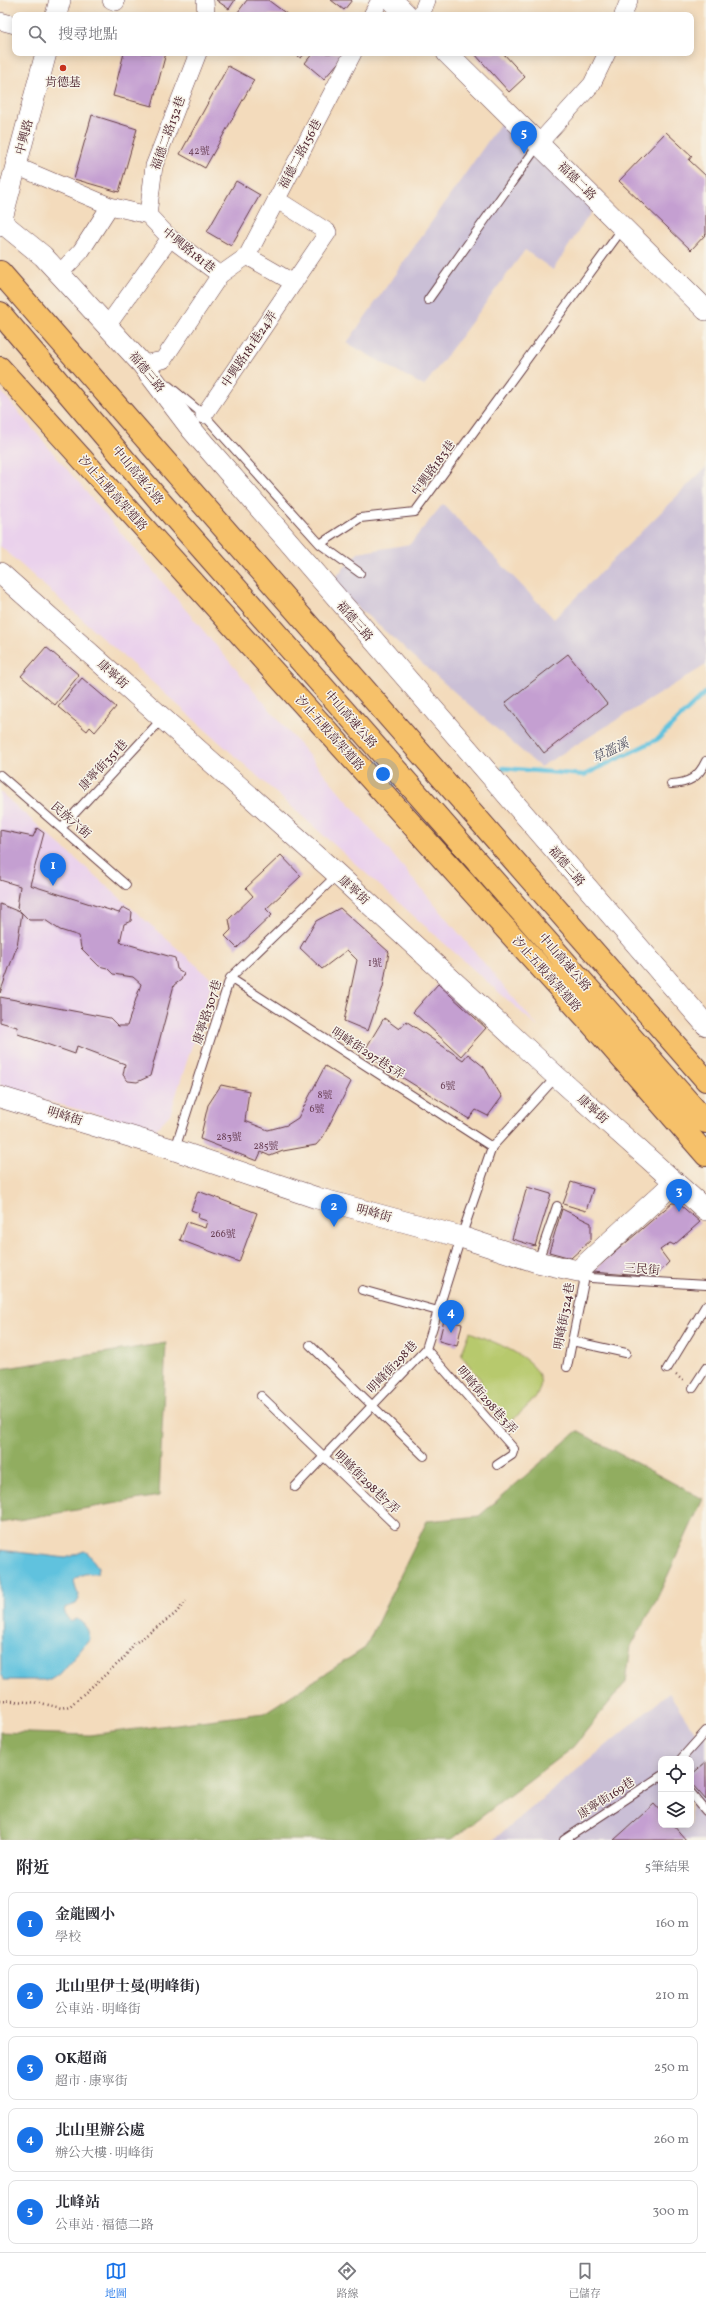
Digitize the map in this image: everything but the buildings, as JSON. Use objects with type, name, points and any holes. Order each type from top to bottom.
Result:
[{"type":"highway","points":[[0,272],[706,1080]]},
{"type":"highway","name":"中山高速公路","points":[[0,313],[158,499],[706,1122]]},
{"type":"highway","name":"汐止五股高架道路","points":[[0,368],[589,1021],[706,1155]]},
{"type":"street","points":[[57,12],[60,0]]},
{"type":"street","points":[[205,0],[206,12]]},
{"type":"street","points":[[374,12],[380,0]]},
{"type":"street","points":[[392,0],[404,12]]},
{"type":"street","points":[[422,12],[427,0]]},
{"type":"street","points":[[624,12],[629,0]]},
{"type":"street","points":[[0,21],[12,24]]},
{"type":"street","name":"中興路","points":[[0,223],[45,56]]},
{"type":"street","name":"福德二路132巷","points":[[148,215],[154,166],[197,56]]},
{"type":"street","name":"福德二路156巷","points":[[247,256],[351,56]]},
{"type":"street","name":"福德二路","points":[[450,56],[706,310]]},
{"type":"street","points":[[539,143],[592,84],[606,56]]},
{"type":"street","points":[[16,166],[110,206],[148,215]]},
{"type":"street","name":"中興路181巷24弄","points":[[204,416],[328,232],[276,199]]},
{"type":"street","points":[[59,274],[81,251],[110,206]]},
{"type":"street","name":"中興路181巷","points":[[148,215],[170,238],[220,275],[247,256]]},
{"type":"street","name":"福德三路","points":[[0,223],[43,256],[142,364],[192,430],[706,1026]]},
{"type":"street","points":[[107,326],[170,238]]},
{"type":"street","points":[[247,256],[294,283]]},
{"type":"street","points":[[142,364],[163,360],[220,275]]},
{"type":"street","name":"康寧街","points":[[0,573],[338,875],[556,1076],[706,1210]]},
{"type":"street","name":"明峰街","points":[[0,1097],[175,1150],[317,1198],[460,1237],[537,1262],[578,1271]]},
{"type":"street","points":[[578,1271],[675,1182]]},
{"type":"lane","points":[[428,300],[539,143]]},
{"type":"lane","name":"中興路183巷","points":[[320,544],[360,518],[416,512],[624,227]]},
{"type":"lane","points":[[142,364],[204,416],[320,544],[360,573]]},
{"type":"lane","name":"康寧街351巷","points":[[62,827],[162,719]]},
{"type":"lane","points":[[670,784],[684,783],[694,779],[706,761]]},
{"type":"lane","name":"民族六街","points":[[0,775],[62,827],[126,885]]},
{"type":"lane","name":"康寧路307巷","points":[[175,1150],[230,978],[338,875]]},
{"type":"lane","name":"明峰街297巷5弄","points":[[230,978],[492,1147]]},
{"type":"lane","points":[[492,1147],[556,1076]]},
{"type":"lane","name":"明峰街298巷","points":[[295,1487],[426,1349],[460,1237],[492,1147]]},
{"type":"lane","points":[[537,1262],[557,1206]]},
{"type":"lane","name":"三民街","points":[[578,1271],[591,1278],[706,1285]]},
{"type":"lane","name":"明峰街324巷","points":[[567,1367],[584,1282],[578,1271]]},
{"type":"lane","points":[[362,1290],[438,1312]]},
{"type":"lane","points":[[667,1369],[706,1305]]},
{"type":"lane","points":[[572,1341],[626,1353]]},
{"type":"lane","points":[[310,1346],[424,1456]]},
{"type":"lane","name":"明峰街298巷3弄","points":[[426,1349],[514,1449],[512,1456],[497,1465]]},
{"type":"lane","points":[[693,1388],[706,1368]]},
{"type":"lane","name":"明峰街298巷7弄","points":[[261,1396],[395,1525]]},
{"type":"lane","points":[[684,1756],[706,1731]]},
{"type":"lane","name":"康寧街169巷","points":[[564,1840],[658,1778]]},
{"type":"lane","points":[[694,1797],[706,1811]]},
{"type":"path","points":[[0,1700],[41,1703],[61,1708],[70,1706],[123,1660],[134,1644],[175,1614],[186,1601]]},
{"type":"shaded area","points":[[502,121],[593,209],[553,270],[525,250],[424,386],[347,343]]},
{"type":"shaded area","points":[[0,390],[539,1028],[0,546]]},
{"type":"shaded area","points":[[706,467],[706,665],[540,767],[330,583],[358,553],[410,544],[443,504],[554,619]]},
{"type":"shaded area","points":[[0,792],[213,980],[170,1114],[155,1130],[43,1100],[0,1085]]},
{"type":"shaded area","points":[[669,1693],[697,1735],[706,1728],[706,1840],[493,1840]]},
{"type":"green space","points":[[470,1332],[507,1348],[521,1356],[532,1365],[539,1375],[540,1386],[534,1399],[524,1410],[504,1426],[474,1388],[481,1380],[461,1355]]},
{"type":"green space","points":[[166,1343],[159,1496],[0,1523],[0,1369]]},
{"type":"green space","points":[[577,1431],[703,1499],[655,1603],[631,1646],[626,1682],[573,1747],[451,1840],[0,1840],[0,1732],[89,1735],[264,1713],[365,1648],[427,1521],[479,1516]]},
{"type":"water","points":[[0,1550],[66,1558],[84,1551],[88,1553],[98,1567],[97,1574],[84,1574],[76,1578],[74,1581],[79,1599],[76,1604],[65,1608],[64,1614],[70,1621],[77,1619],[82,1623],[88,1630],[90,1639],[60,1674],[50,1680],[4,1680],[1,1676]]},
{"type":"waterway","name":"草濫溪","points":[[503,768],[584,775],[658,739],[706,692]]},
{"type":"place","name":"肯德基","points":[[63,68]]},
{"type":"place","name":"北峰站","points":[[524,154]]},
{"type":"place","name":"金龍國小","points":[[53,886]]},
{"type":"place","name":"OK超商","points":[[679,1212]]},
{"type":"place","name":"北山里伊士曼(明峰街)","points":[[334,1227]]},
{"type":"place","name":"北山里辦公處","points":[[451,1333]]}]
